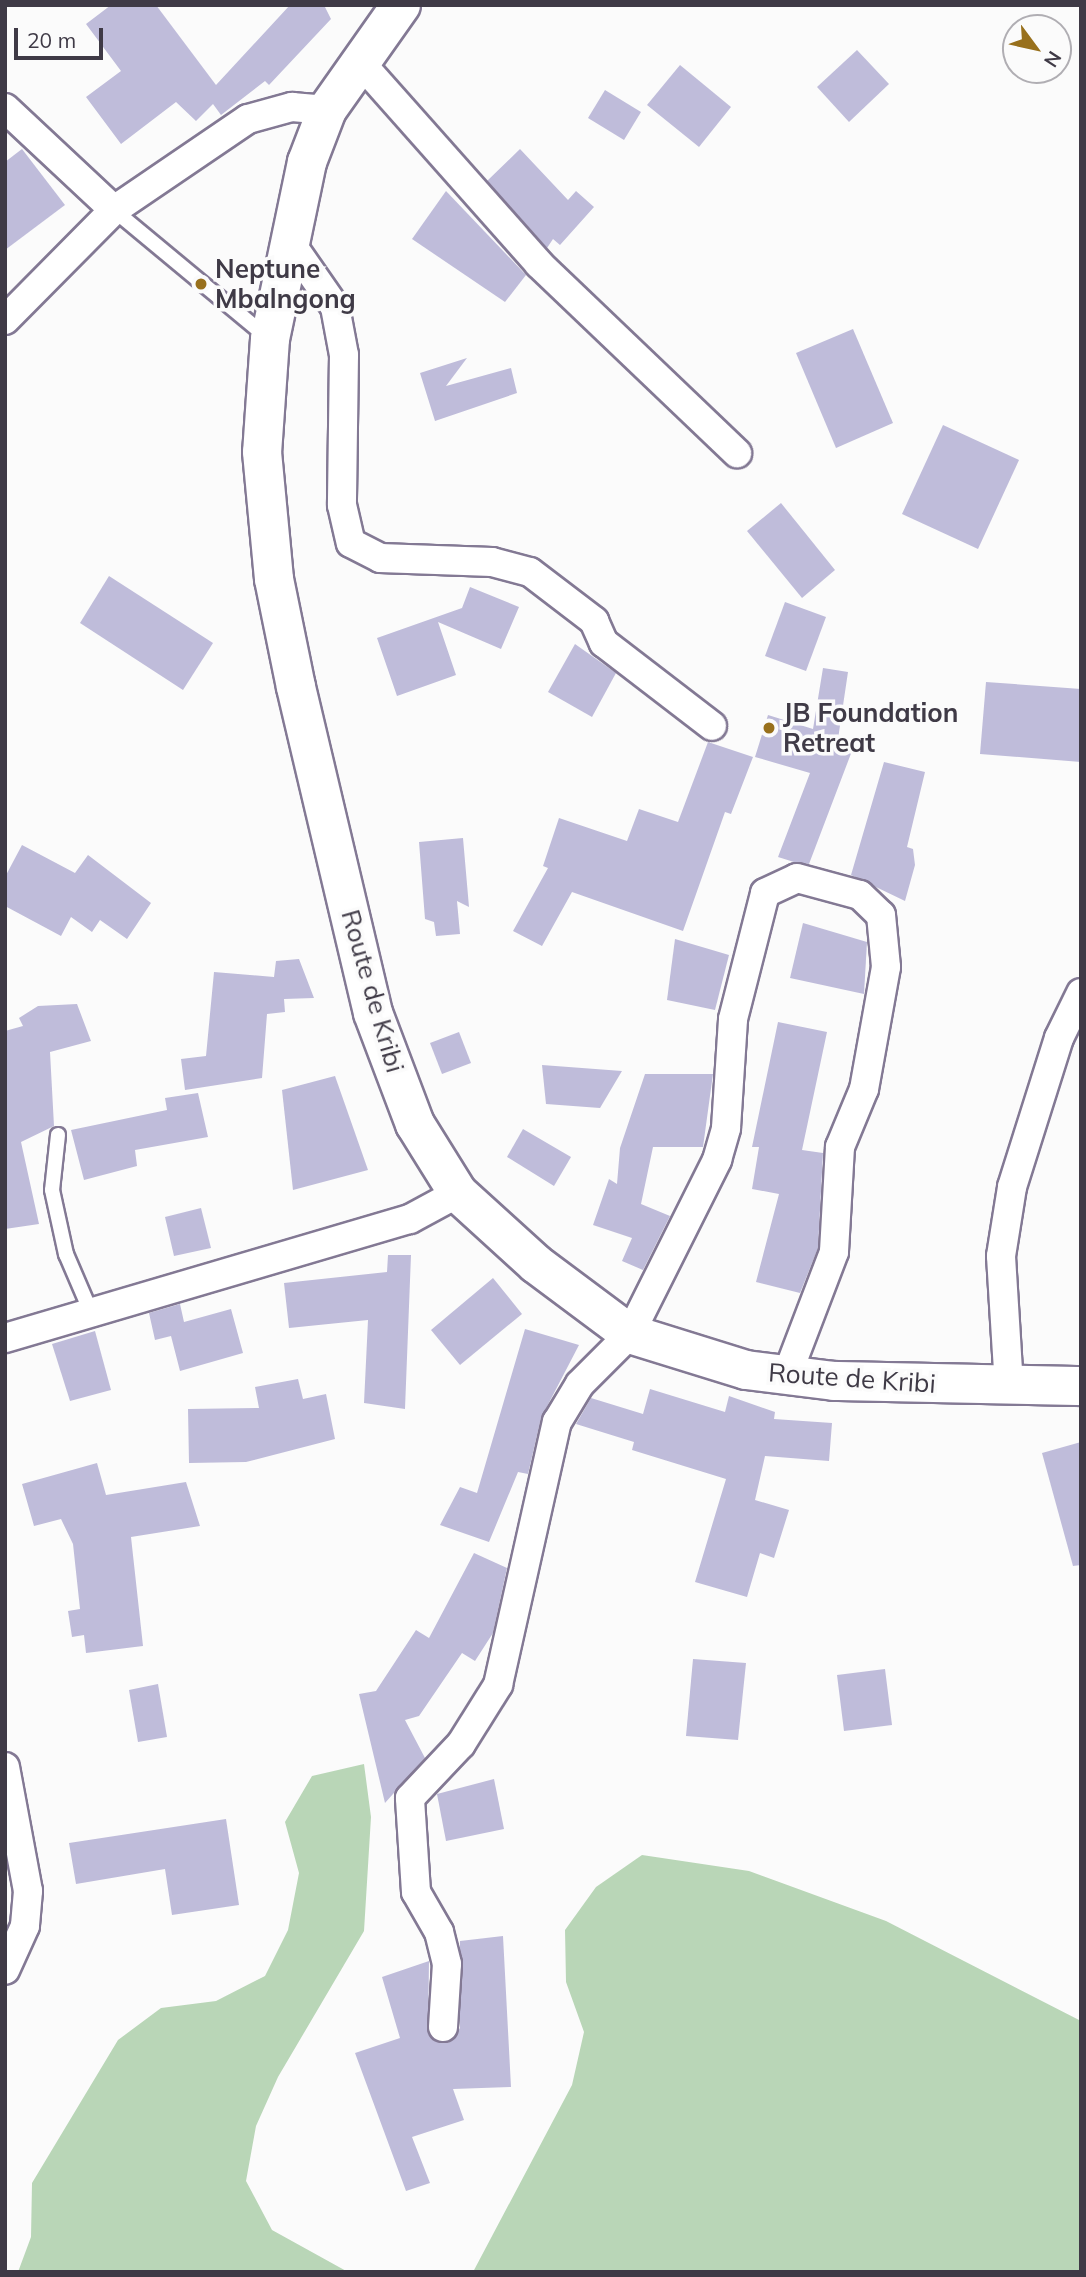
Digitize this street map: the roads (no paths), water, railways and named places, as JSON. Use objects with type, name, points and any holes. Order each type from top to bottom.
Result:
[{"type":"main road","name":"Route de Kribi","points":[[401,5],[327,110],[287,238],[270,339],[262,452],[274,579],[296,687],[373,1013],[415,1124],[458,1193],[536,1264],[630,1334],[746,1370],[787,1375],[1009,1387],[1081,1386]]},
{"type":"street","points":[[359,61],[539,264],[737,453]]},
{"type":"street","points":[[5,320],[114,210],[248,119],[292,107],[327,110]]},
{"type":"street","points":[[5,108],[114,210]]},
{"type":"street","points":[[287,238],[335,307],[344,355],[342,505],[351,543],[380,558],[492,562],[530,572],[594,621],[604,643],[712,726]]},
{"type":"street","points":[[443,2027],[447,1964],[439,1932],[416,1892],[410,1798],[461,1744],[498,1685],[557,1422],[580,1384],[630,1334],[717,1160],[726,1128],[733,1019],[765,893],[797,878],[860,895],[881,915],[886,967],[864,1089],[840,1147],[834,1252],[787,1375]]},
{"type":"street","points":[[1009,1387],[1001,1256],[1012,1187],[1059,1038],[1081,993]]},
{"type":"street","points":[[5,1338],[90,1310],[410,1219],[458,1193]]},
{"type":"street","points":[[5,1767],[28,1891],[25,1926],[5,1970]]},
{"type":"lane","points":[[114,210],[270,339]]},
{"type":"lane","points":[[58,1135],[52,1190],[66,1254],[90,1310]]},
{"type":"place","name":"Neptune Mbalngong","points":[[201,284]]},
{"type":"place","name":"JB Foundation Retreat","points":[[769,728]]}]
